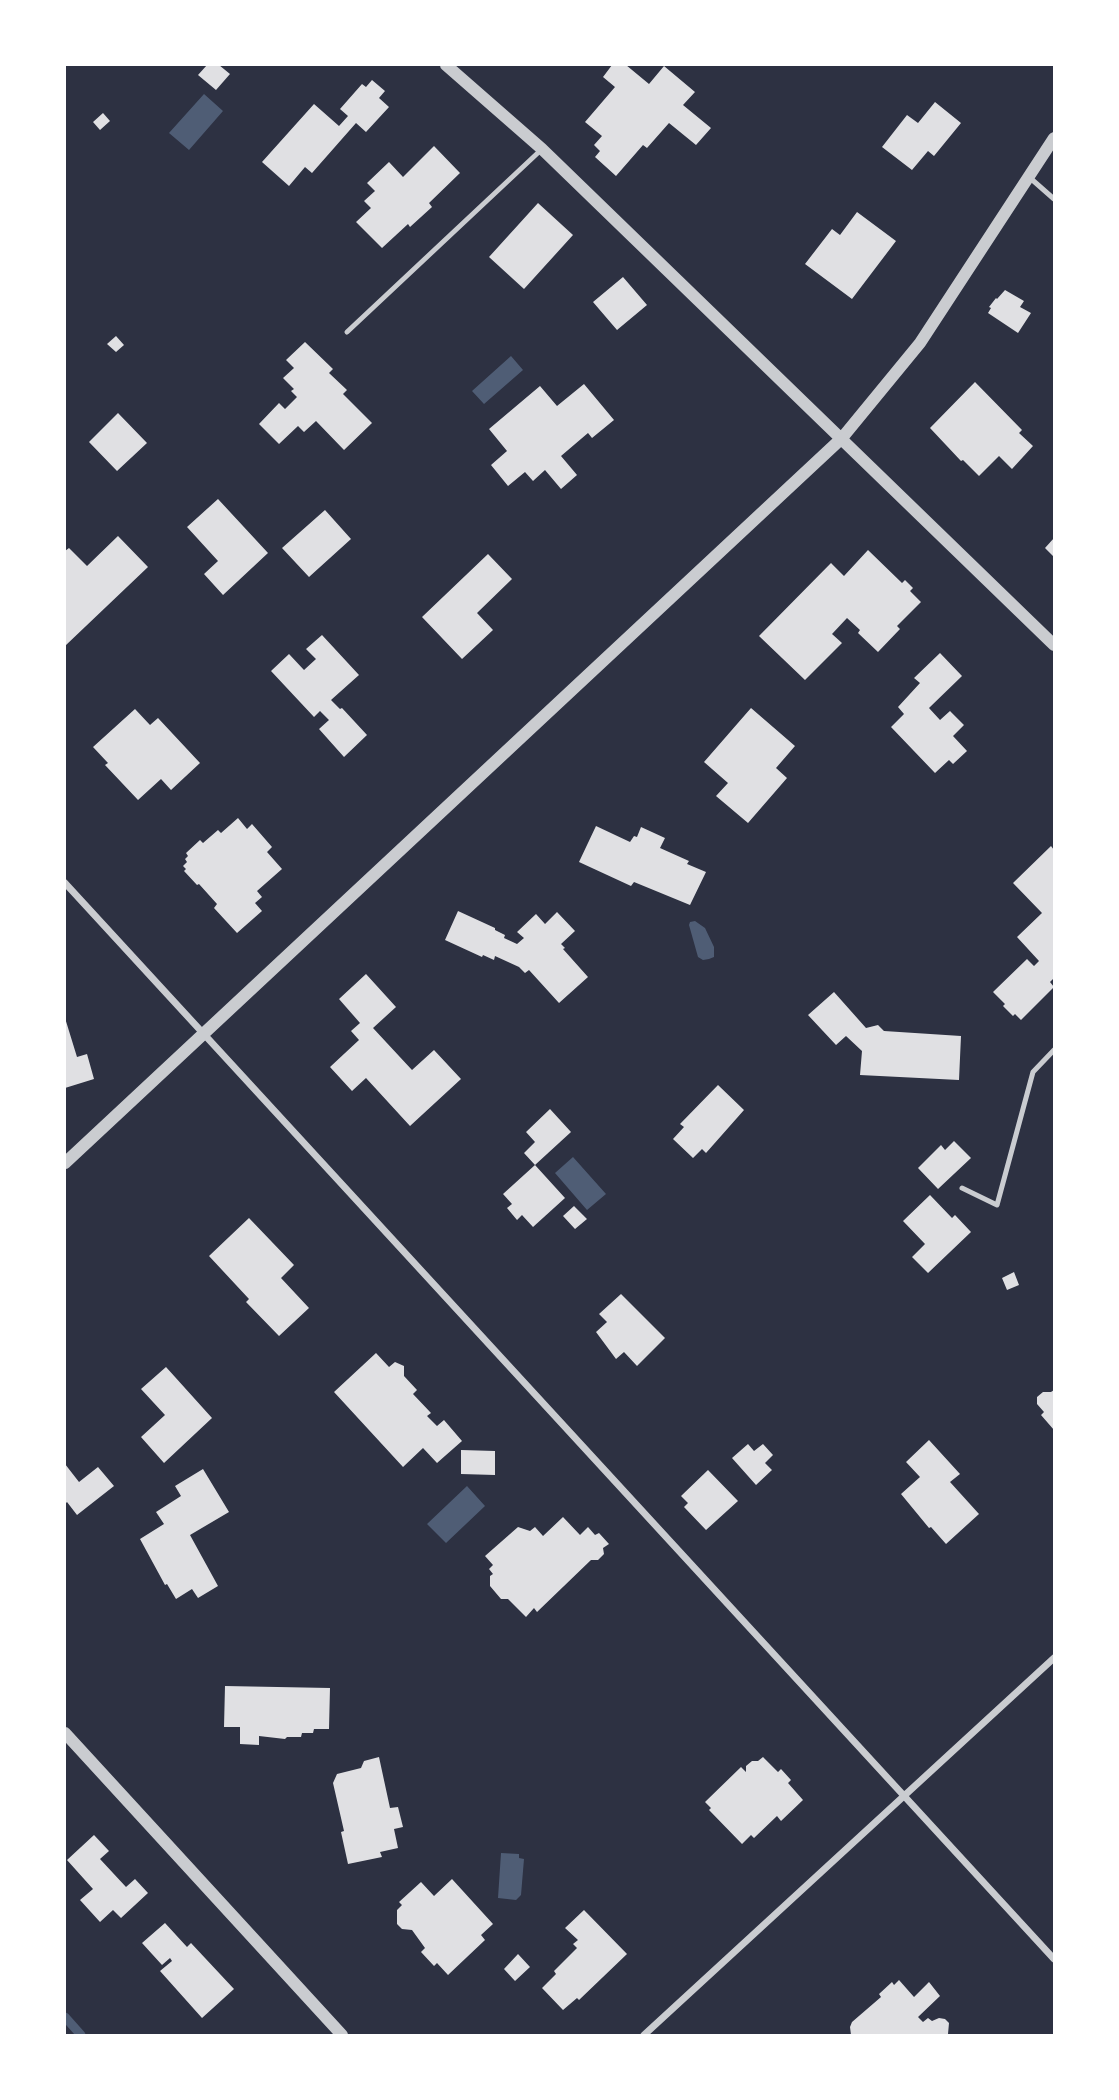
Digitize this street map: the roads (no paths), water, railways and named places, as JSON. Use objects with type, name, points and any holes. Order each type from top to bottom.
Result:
[{"type":"street","points":[[446,65],[542,149],[1054,645]]},
{"type":"street","points":[[65,1163],[842,438],[920,342],[1054,138]]},
{"type":"street","points":[[65,883],[1054,1959]]},
{"type":"street","points":[[644,2035],[1054,1658]]},
{"type":"street","points":[[65,1732],[342,2035]]},
{"type":"lane","points":[[347,332],[542,149]]},
{"type":"lane","points":[[1029,177],[1054,199]]},
{"type":"lane","points":[[961,1188],[997,1205],[1033,1072],[1054,1050]]},
{"type":"water","points":[[204,94],[223,111],[189,150],[169,133]]},
{"type":"water","points":[[511,356],[523,370],[484,404],[472,391]]},
{"type":"water","points":[[695,921],[705,928],[714,947],[714,957],[703,960],[698,957],[689,925]]},
{"type":"water","points":[[573,1157],[606,1194],[587,1210],[555,1173]]},
{"type":"water","points":[[467,1486],[485,1506],[446,1543],[427,1524]]},
{"type":"water","points":[[501,1853],[519,1854],[519,1858],[524,1859],[521,1895],[516,1900],[498,1898]]},
{"type":"waterway","points":[[65,2017],[81,2035]]}]
